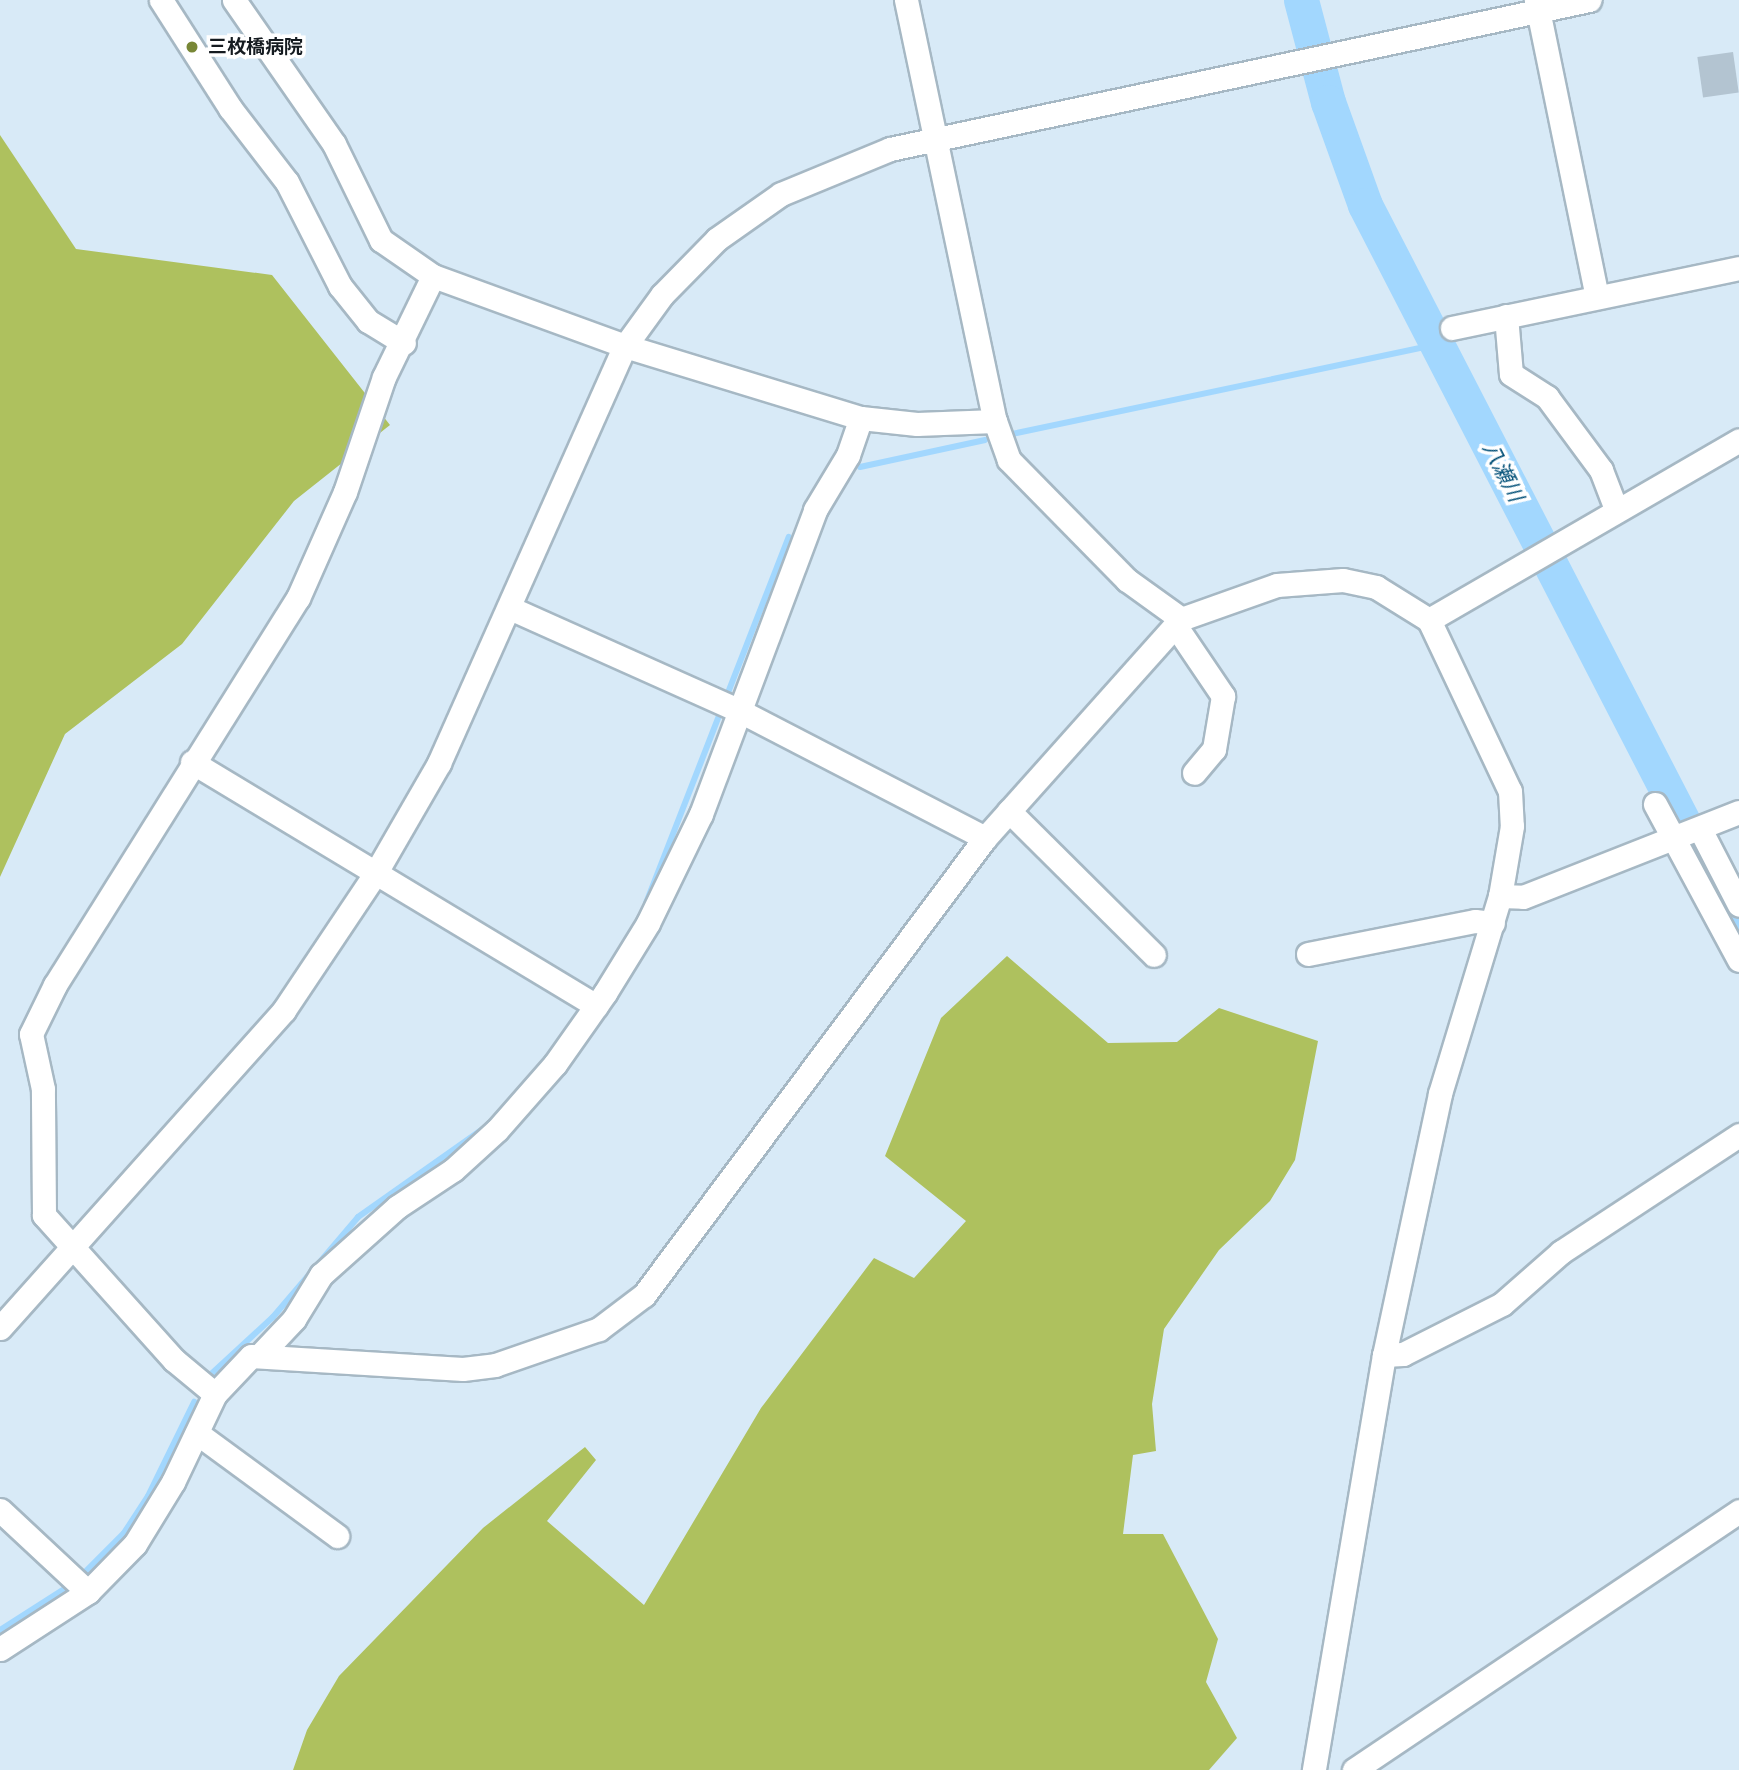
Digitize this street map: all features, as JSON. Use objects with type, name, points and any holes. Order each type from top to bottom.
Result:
[{"type":"street","points":[[161,0],[230,108],[287,182],[340,286],[368,321],[404,343]]},
{"type":"street","points":[[234,0],[334,144],[381,240],[432,276],[625,346],[861,418],[917,424],[995,421]]},
{"type":"street","points":[[906,0],[995,421],[1009,460],[1127,580],[1178,622],[1223,696],[1214,749],[1194,773]]},
{"type":"street","points":[[0,1328],[284,1010],[376,874],[439,763],[512,608],[625,346],[685,269],[749,214],[843,164],[936,138],[1331,57],[1538,6],[1589,0]]},
{"type":"street","points":[[1538,6],[1597,297]]},
{"type":"street","points":[[1452,328],[1739,268]]},
{"type":"street","points":[[215,1394],[174,1360],[70,1250],[40,1204],[43,1089],[34,1059],[35,1018],[192,762],[298,598],[345,492],[384,377],[404,343],[432,276]]},
{"type":"street","points":[[1506,316],[1511,373],[1547,397],[1601,470],[1616,509]]},
{"type":"street","points":[[0,1649],[88,1592],[152,1520],[215,1394],[242,1363],[262,1353],[294,1319],[321,1275],[397,1207],[453,1170],[497,1130],[596,1006],[648,923],[701,814],[815,510],[848,456],[861,418]]},
{"type":"street","points":[[1429,620],[1531,558],[1739,440]]},
{"type":"street","points":[[262,1353],[463,1369],[495,1365],[599,1329],[624,1313],[672,1261],[985,838],[1178,622],[1277,585],[1343,580],[1376,587],[1429,620],[1510,791],[1512,826],[1493,923],[1440,1094],[1384,1356],[1314,1770]]},
{"type":"street","points":[[512,608],[740,711],[985,838]]},
{"type":"street","points":[[192,762],[596,1006]]},
{"type":"street","points":[[1655,804],[1687,834],[1737,895]]},
{"type":"street","points":[[1009,811],[1154,955]]},
{"type":"street","points":[[1500,896],[1518,899],[1739,812]]},
{"type":"street","points":[[1687,834],[1739,960]]},
{"type":"street","points":[[1308,954],[1475,921],[1493,923]]},
{"type":"street","points":[[1384,1356],[1403,1354],[1502,1304],[1561,1252],[1739,1135]]},
{"type":"street","points":[[197,1433],[337,1536]]},
{"type":"street","points":[[0,1510],[88,1592]]},
{"type":"street","points":[[1354,1770],[1739,1511]]},
{"type":"green space","points":[[0,135],[76,249],[272,275],[390,425],[294,501],[182,644],[65,734],[0,877]]},
{"type":"green space","points":[[1007,956],[1108,1043],[1177,1042],[1219,1008],[1318,1041],[1295,1160],[1270,1201],[1219,1250],[1164,1329],[1152,1404],[1156,1451],[1133,1455],[1123,1534],[1163,1534],[1218,1639],[1206,1682],[1237,1738],[1209,1770],[293,1770],[307,1730],[339,1676],[483,1528],[585,1447],[596,1460],[547,1521],[644,1605],[761,1408],[874,1258],[914,1278],[966,1221],[885,1156],[941,1018]]},
{"type":"building","points":[[1733,52],[1739,93],[1703,98],[1697,57]]},
{"type":"waterway","name":"八瀬川","points":[[1301,0],[1328,102],[1365,205],[1739,930]]},
{"type":"waterway","points":[[1012,434],[1438,344]]},
{"type":"waterway","points":[[860,467],[985,440]]},
{"type":"waterway","points":[[646,903],[789,537]]},
{"type":"waterway","points":[[209,1376],[273,1317],[358,1217],[484,1128]]},
{"type":"waterway","points":[[80,1577],[124,1533],[148,1496],[194,1402]]},
{"type":"waterway","points":[[0,1630],[72,1584]]},
{"type":"place","name":"三枚橋病院","points":[[192,47]]}]
